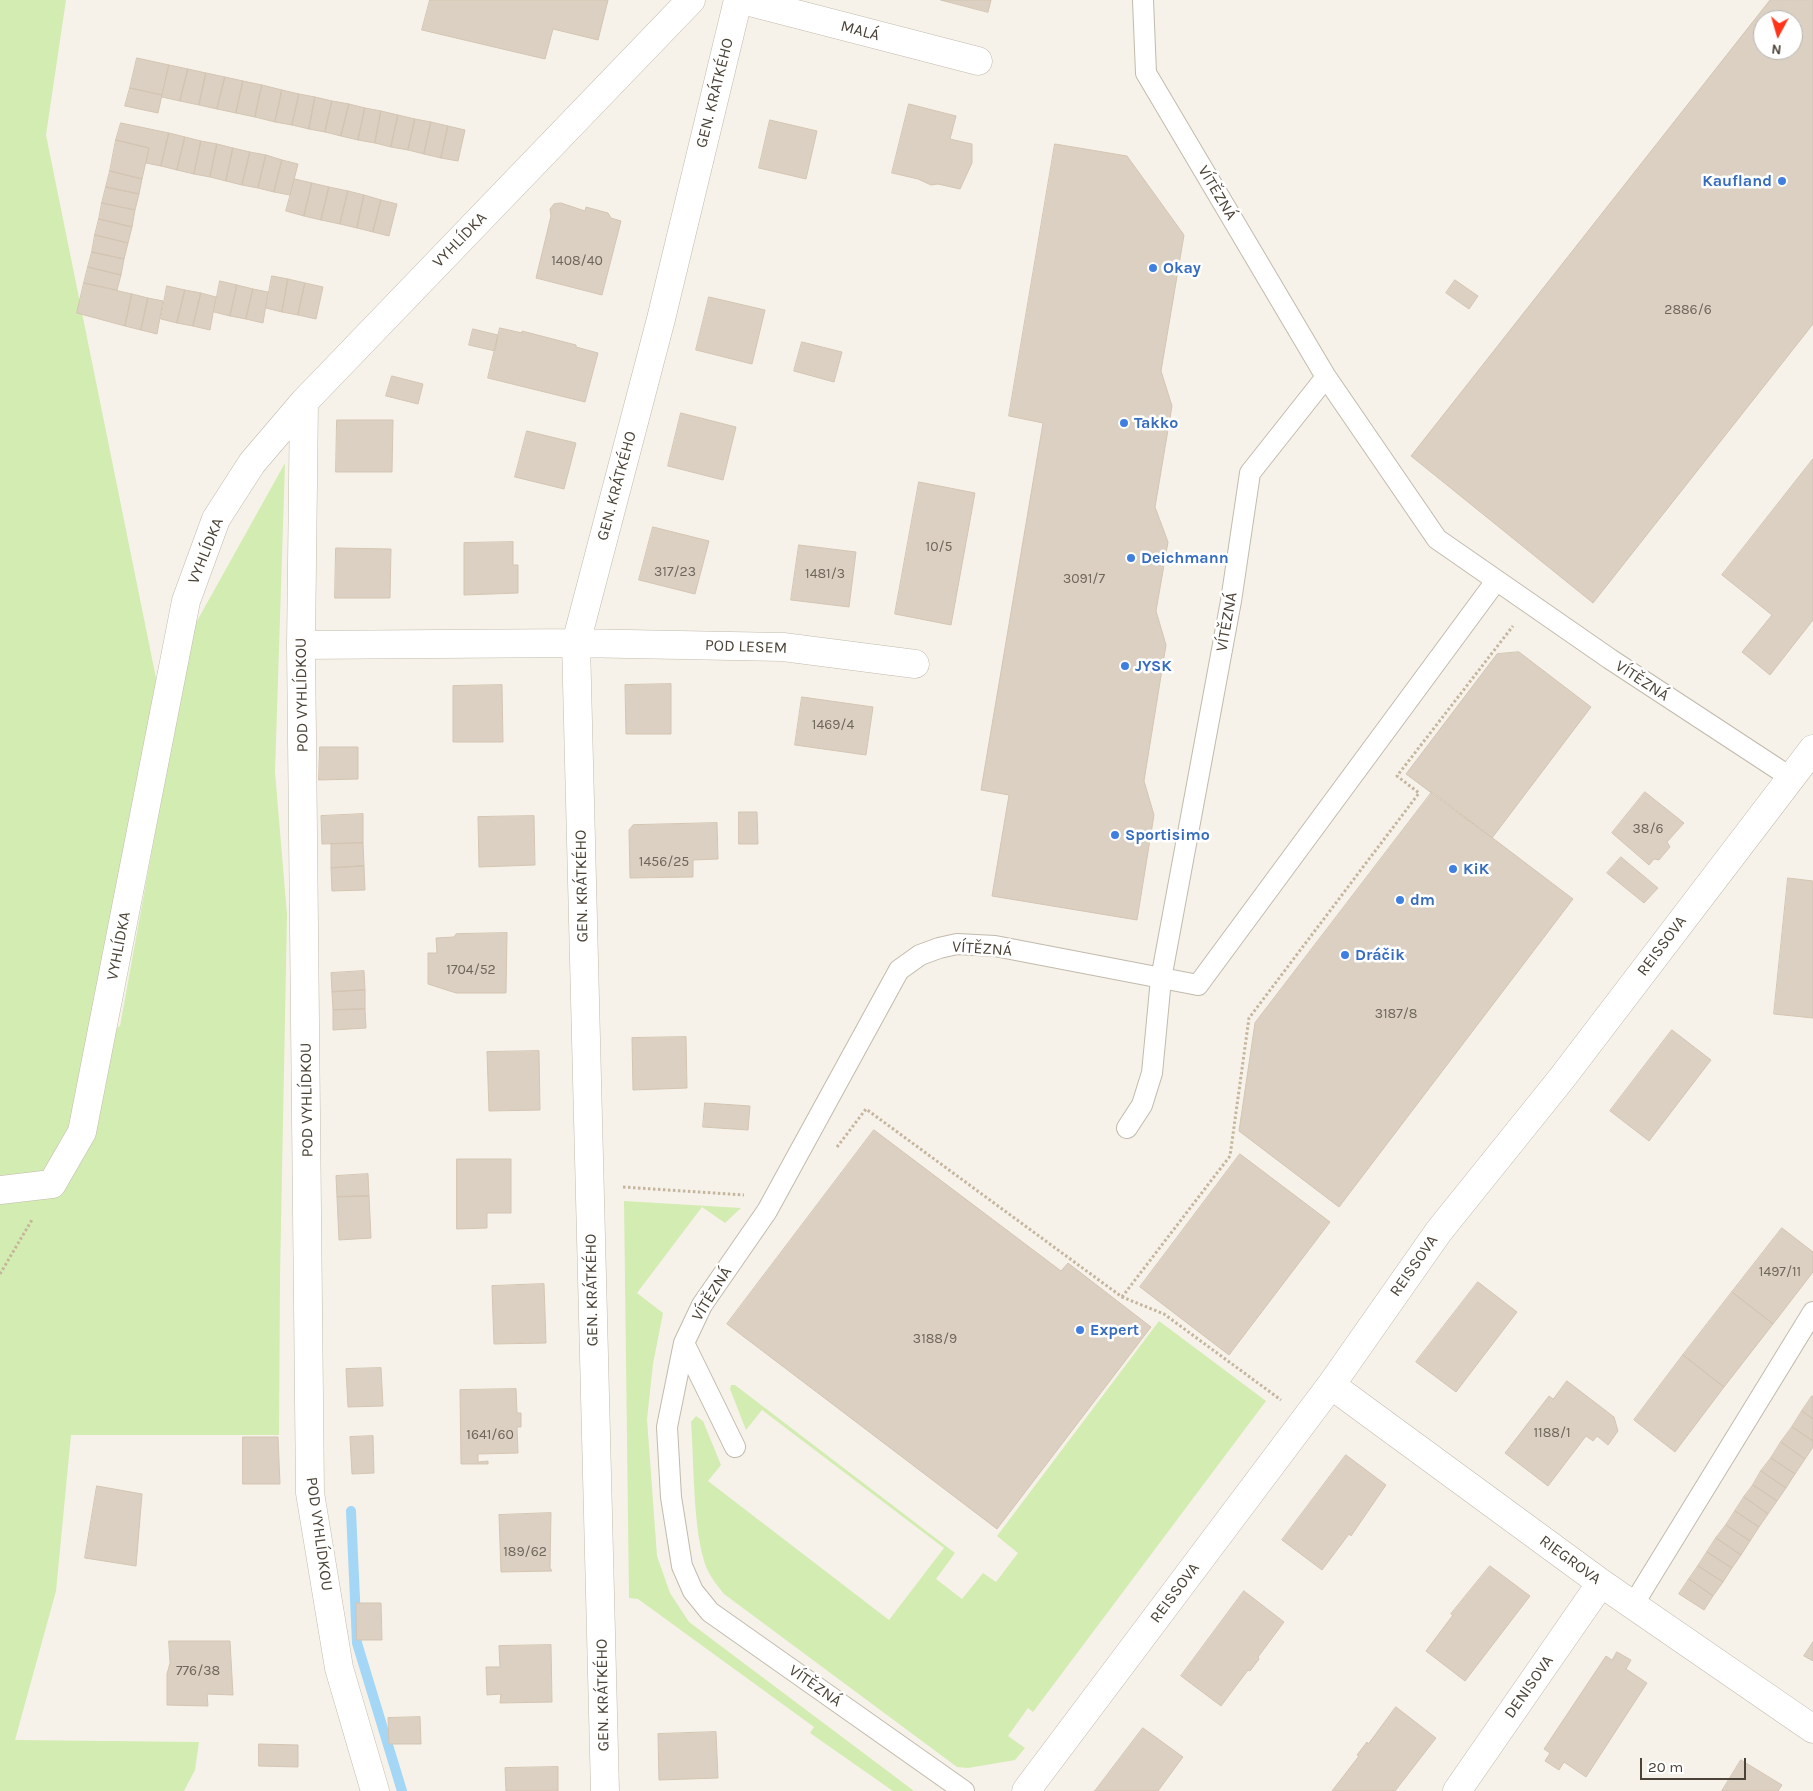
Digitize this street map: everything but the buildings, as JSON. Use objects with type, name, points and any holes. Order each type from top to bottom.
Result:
[{"type":"street","name":"VYHLÍDKA","points":[[52,1184],[82,1132],[186,600],[216,520],[252,463],[304,402],[691,0]]},
{"type":"street","name":"GEN. KRÁTKÉHO","points":[[605,1791],[576,643],[661,318],[738,0]]},
{"type":"street","name":"MALÁ","points":[[742,0],[978,62]]},
{"type":"street","name":"POD VYHLÍDKOU","points":[[304,402],[301,645],[310,1493],[339,1668],[375,1791]]},
{"type":"street","name":"POD LESEM","points":[[301,645],[576,643],[784,647],[915,664]]},
{"type":"street","name":"REISSOVA","points":[[1026,1791],[1331,1385],[1439,1231],[1562,1078],[1790,777],[1813,750]]},
{"type":"street","points":[[0,1190],[52,1184]]},
{"type":"street","name":"RIEGROVA","points":[[1331,1385],[1633,1605],[1813,1729]]},
{"type":"street","name":"DENISOVA","points":[[1457,1791],[1601,1582]]},
{"type":"lane","name":"VÍTĚZNÁ","points":[[1143,0],[1146,73],[1326,376],[1437,539],[1610,660],[1790,777]]},
{"type":"lane","name":"VÍTĚZNÁ","points":[[1126,1128],[1142,1105],[1152,1073],[1161,979],[1231,601],[1250,473],[1326,376]]},
{"type":"lane","name":"VÍTĚZNÁ","points":[[964,1791],[710,1612],[693,1592],[682,1566],[675,1531],[667,1428],[684,1343],[702,1306],[775,1197],[899,970],[920,955],[958,944],[995,946],[1198,986],[1496,581]]},
{"type":"lane","points":[[1633,1605],[1813,1312]]},
{"type":"lane","points":[[684,1343],[734,1447]]},
{"type":"path","points":[[1122,1297],[1230,1156],[1250,1018],[1419,794],[1398,776],[1530,604]]},
{"type":"path","points":[[832,1154],[866,1109],[1122,1297],[1164,1314],[1306,1418]]},
{"type":"path","points":[[0,1274],[52,1184]]},
{"type":"path","points":[[590,1185],[775,1197]]},
{"type":"green space","points":[[0,0],[66,0],[46,135],[157,683],[87,1042],[120,1026],[192,630],[285,463],[275,772],[287,915],[279,1435],[71,1435],[56,1591],[15,1740],[199,1742],[195,1770],[184,1791],[0,1791]]},
{"type":"green space","points":[[624,1201],[741,1208],[725,1223],[702,1207],[637,1293],[663,1313],[653,1364],[647,1419],[657,1556],[670,1593],[689,1622],[914,1791],[893,1791],[810,1733],[814,1727],[638,1599],[629,1598]]},
{"type":"green space","points":[[1159,1321],[1266,1401],[1033,1712],[1028,1708],[1008,1736],[1025,1748],[1015,1760],[968,1768],[957,1767],[724,1594],[714,1581],[704,1562],[697,1526],[691,1422],[696,1416],[703,1421],[721,1465],[708,1481],[889,1620],[944,1548],[762,1410],[746,1430],[730,1389],[731,1385],[735,1385],[955,1553],[936,1579],[962,1599],[983,1573],[996,1582],[1018,1553],[997,1536]]},
{"type":"waterway","points":[[351,1511],[357,1643],[402,1791]]},
{"type":"place","name":"Kaufland","points":[[1782,181]]},
{"type":"place","name":"Okay","points":[[1153,268]]},
{"type":"place","name":"Takko","points":[[1124,423]]},
{"type":"place","name":"Deichmann","points":[[1131,558]]},
{"type":"place","name":"JYSK","points":[[1125,666]]},
{"type":"place","name":"Sportisimo","points":[[1115,835]]},
{"type":"place","name":"KiK","points":[[1453,869]]},
{"type":"place","name":"dm","points":[[1400,900]]},
{"type":"place","name":"Dráčik","points":[[1345,955]]},
{"type":"place","name":"Expert","points":[[1080,1330]]}]
